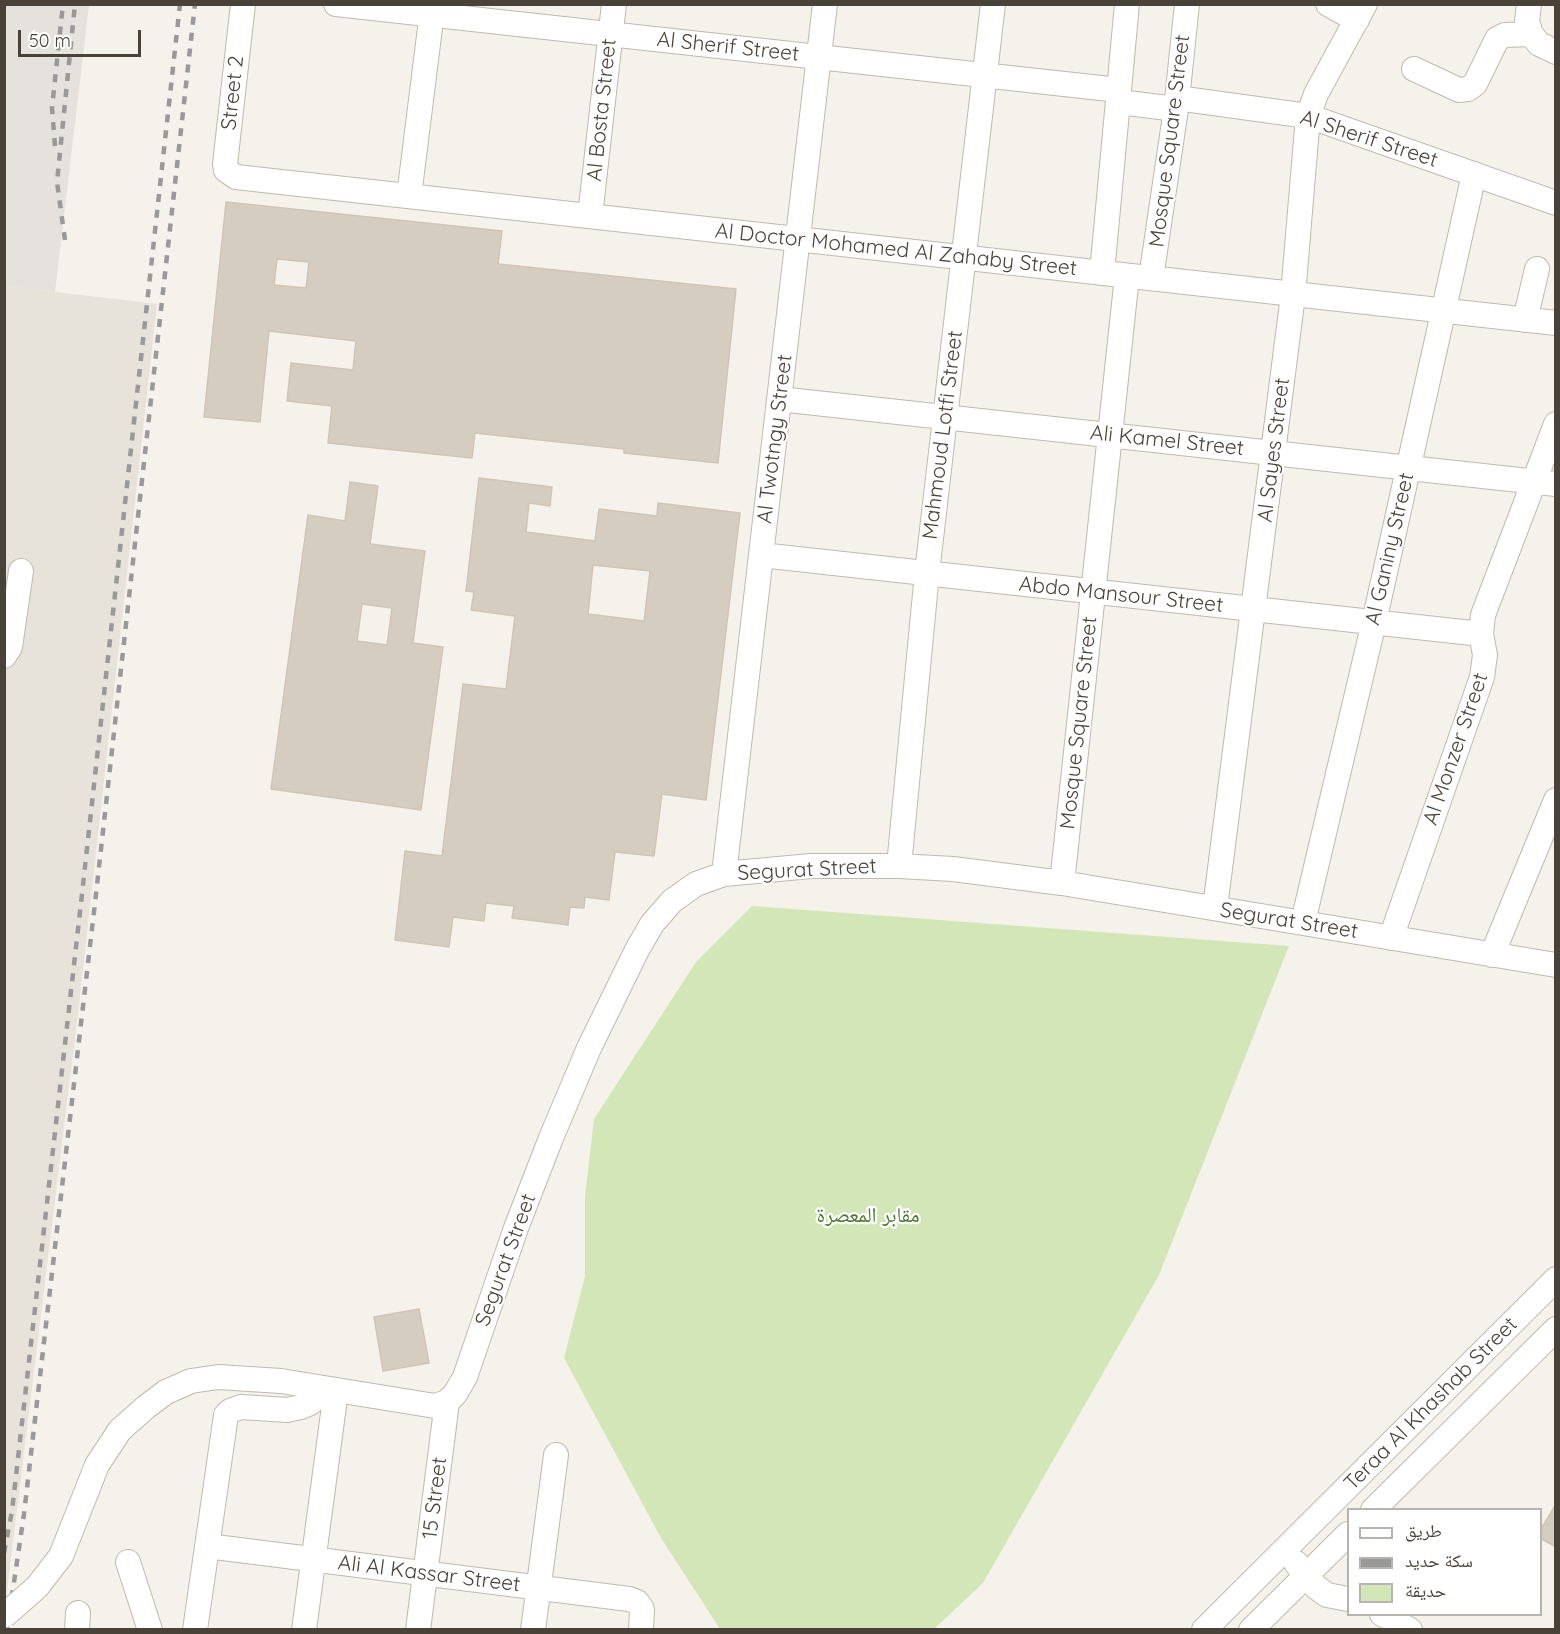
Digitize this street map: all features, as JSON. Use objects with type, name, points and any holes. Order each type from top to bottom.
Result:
[{"type":"street","name":"Street 2","points":[[236,177],[230,175],[225,164],[243,4]]},
{"type":"street","name":"Al Sherif Street","points":[[336,4],[432,10],[611,35],[985,75],[1176,104],[1308,116],[1556,203]]},
{"type":"street","name":"Al Bosta Street","points":[[590,216],[614,4]]},
{"type":"street","name":"Al Twotngy Street","points":[[724,874],[825,4]]},
{"type":"street","name":"Mahmoud Lotfi Street","points":[[898,866],[927,573],[993,4]]},
{"type":"street","points":[[1102,273],[1128,4]]},
{"type":"street","name":"Mosque Square Street","points":[[1151,278],[1176,104],[1187,4]]},
{"type":"street","points":[[1328,4],[1361,12]]},
{"type":"street","points":[[1529,4],[1527,21],[1531,34],[1539,44],[1556,52]]},
{"type":"street","points":[[409,196],[432,10]]},
{"type":"street","name":"Al Sayes Street","points":[[1215,908],[1293,295],[1308,116],[1316,94],[1361,12]]},
{"type":"street","points":[[1414,69],[1459,90],[1468,89],[1475,84],[1497,39],[1505,35],[1531,34]]},
{"type":"street","name":"Al Ganiny Street","points":[[1303,922],[1374,622],[1474,174]]},
{"type":"street","name":"Al Doctor Mohamed Al Zahaby Street","points":[[236,177],[1556,323]]},
{"type":"street","points":[[1525,320],[1537,269]]},
{"type":"street","name":"Mosque Square Street","points":[[1062,884],[1127,276]]},
{"type":"street","name":"Ali Kamel Street","points":[[779,399],[1545,482]]},
{"type":"street","name":"Al Monzer Street","points":[[1391,938],[1482,677],[1485,655],[1481,634],[1486,606],[1545,482],[1556,424]]},
{"type":"street","name":"Abdo Mansour Street","points":[[761,555],[1481,634]]},
{"type":"street","points":[[4,656],[10,647],[21,572]]},
{"type":"street","points":[[1492,955],[1550,826],[1556,800]]},
{"type":"street","name":"Segurat Street","points":[[447,1402],[465,1377],[516,1228],[589,1048],[652,924],[672,902],[696,884],[724,874],[811,866],[898,866],[953,869],[1303,922],[1492,955],[1550,961]]},
{"type":"street","name":"Teraa Al Khashab Street","points":[[1203,1629],[1556,1280]]},
{"type":"street","name":"Teraa Al Khashab Street","points":[[1374,1508],[1556,1329]]},
{"type":"street","points":[[4,1616],[37,1587],[61,1556],[97,1465],[120,1430],[166,1392],[191,1381],[218,1377],[281,1381],[435,1406],[447,1402]]},
{"type":"street","points":[[195,1629],[226,1415],[241,1407],[287,1410],[301,1407],[332,1390]]},
{"type":"street","points":[[304,1629],[332,1390]]},
{"type":"street","name":"15 Street","points":[[418,1629],[447,1402]]},
{"type":"street","points":[[533,1629],[556,1455]]},
{"type":"street","points":[[1251,1629],[1347,1535]]},
{"type":"street","name":"Ali Al Kassar Street","points":[[207,1546],[634,1600],[640,1605],[642,1621]]},
{"type":"street","points":[[1286,1549],[1306,1576],[1327,1595],[1347,1599]]},
{"type":"street","points":[[128,1562],[150,1629]]},
{"type":"street","points":[[1386,1616],[1410,1629]]},
{"type":"shaded area","points":[[5,4],[89,5],[55,292],[5,286]]},
{"type":"shaded area","points":[[5,286],[157,304],[78,1014],[5,1607]]},
{"type":"green space","name":"مقابر المعصرة","points":[[752,906],[1289,946],[1159,1275],[983,1583],[934,1629],[720,1629],[661,1538],[564,1358],[585,1276],[585,1196],[594,1119],[696,962]]},
{"type":"building","points":[[226,202],[502,231],[498,264],[736,289],[718,463],[624,453],[624,449],[475,433],[472,458],[328,443],[332,406],[287,401],[291,363],[353,370],[356,341],[269,331],[260,422],[204,417]],"holes":[[[277,259],[309,262],[306,288],[274,285]]]},
{"type":"building","points":[[479,478],[552,487],[550,506],[529,503],[526,532],[595,541],[599,509],[657,516],[658,503],[740,513],[706,800],[662,794],[654,856],[615,852],[609,900],[585,897],[584,908],[570,907],[568,925],[512,918],[514,906],[486,903],[484,921],[453,917],[449,947],[395,940],[405,851],[442,856],[463,684],[506,689],[515,616],[471,610],[474,592],[466,591]],"holes":[[[593,565],[650,571],[644,621],[588,614]]]},
{"type":"building","points":[[350,482],[378,486],[370,544],[425,551],[413,643],[443,647],[421,810],[271,789],[308,515],[345,521]],"holes":[[[362,604],[392,608],[387,645],[357,641]]]},
{"type":"building","points":[[419,1309],[429,1363],[383,1371],[374,1317]]},
{"type":"building","points":[[1556,1504],[1556,1547],[1542,1539],[1542,1528]]},
{"type":"railway","points":[[55,146],[52,108],[63,4]]},
{"type":"railway","points":[[65,240],[57,182],[75,4]]},
{"type":"railway","points":[[4,1553],[12,1511],[180,4]]},
{"type":"railway","points":[[7,1630],[24,1514],[95,903],[195,4]]}]
